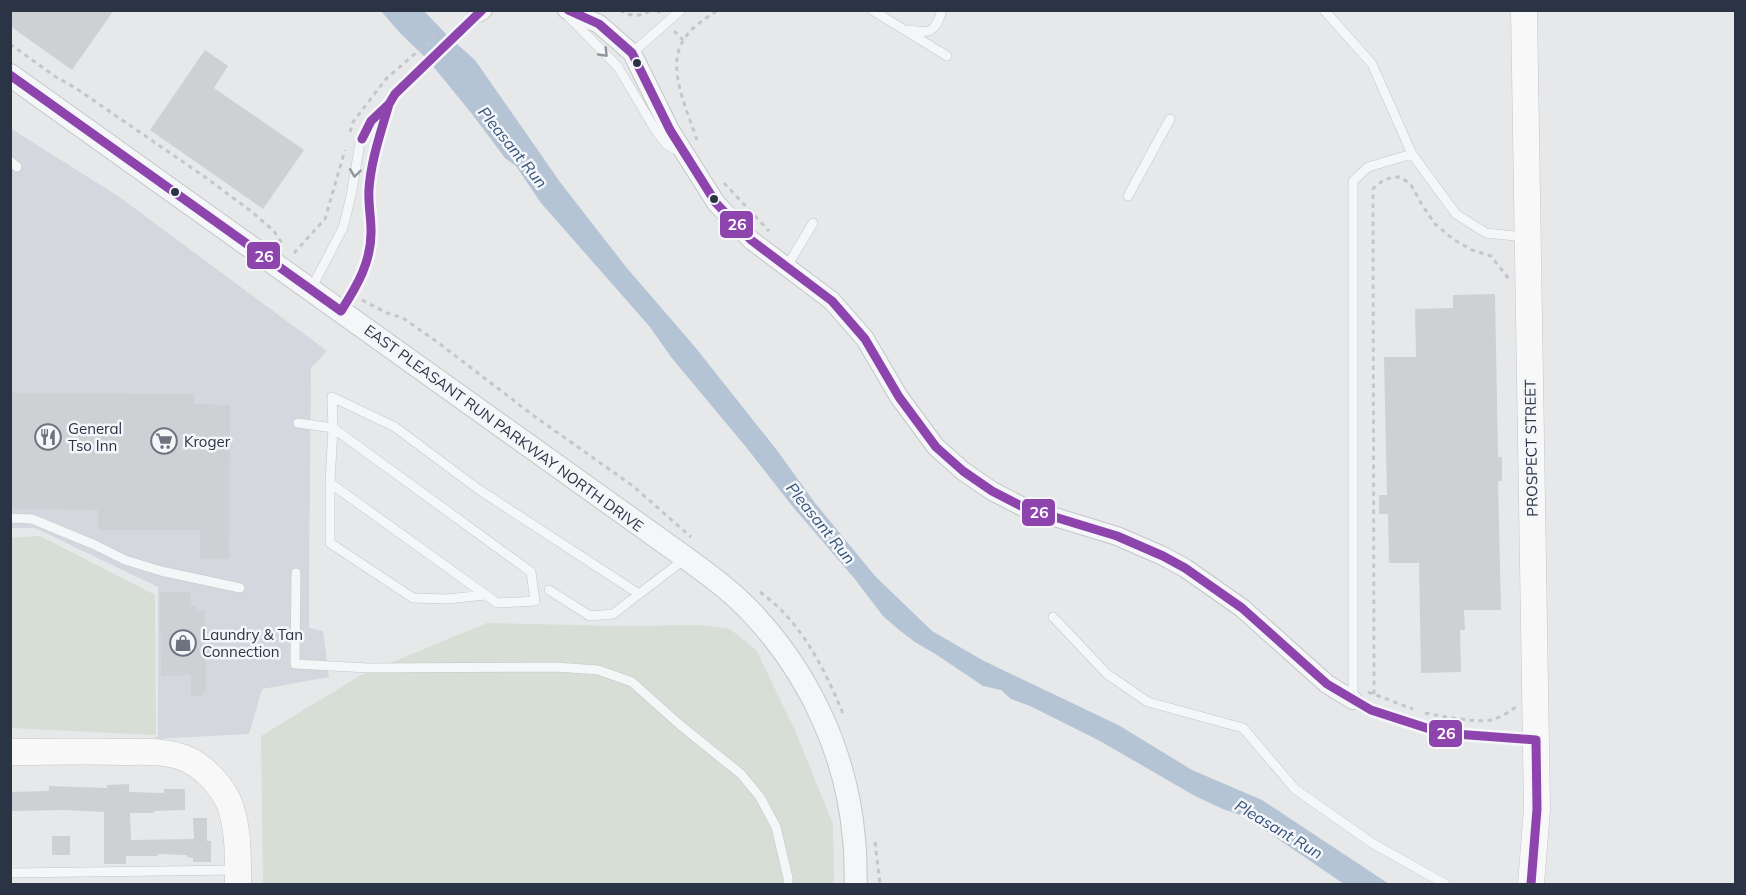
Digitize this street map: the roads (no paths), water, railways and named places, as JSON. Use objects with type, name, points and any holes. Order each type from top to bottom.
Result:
[{"type":"main road","name":"PROSPECT STREET","points":[[1524,10],[1537,809],[1531,885]]},
{"type":"main road","points":[[10,752],[166,753],[188,760],[209,775],[221,788],[230,805],[236,831],[238,877]]},
{"type":"street","points":[[565,10],[599,24],[632,53],[670,130],[716,203],[751,240],[832,301],[865,339],[899,397],[936,447],[963,471],[992,491],[1025,508],[1117,536],[1185,568],[1242,608],[1327,684],[1360,696]]},
{"type":"street","name":"EAST PLEASANT RUN PARKWAY NORTH DRIVE","points":[[10,75],[686,558],[721,584],[752,613],[788,658],[817,707],[836,753],[848,794],[854,836],[855,885]]},
{"type":"lane","points":[[565,10],[618,68],[666,144],[687,156]]},
{"type":"lane","points":[[632,53],[681,10]]},
{"type":"lane","points":[[872,10],[947,56]]},
{"type":"lane","points":[[898,27],[921,33],[928,32],[934,28],[942,10]]},
{"type":"lane","points":[[1324,10],[1372,64],[1412,154],[1456,214],[1486,233],[1528,237]]},
{"type":"lane","points":[[341,311],[366,267],[371,240],[369,193],[372,165],[389,104],[395,94],[480,12]]},
{"type":"lane","points":[[311,289],[343,228],[360,143],[371,121],[389,104]]},
{"type":"lane","points":[[1128,196],[1170,119]]},
{"type":"lane","points":[[1412,154],[1368,167],[1353,181],[1360,696],[1371,710],[1442,733],[1536,740]]},
{"type":"lane","points":[[786,268],[813,223]]},
{"type":"lane","points":[[485,595],[447,599],[413,598],[330,543],[332,397],[395,427],[478,489],[639,594]]},
{"type":"lane","points":[[298,423],[333,428],[531,572],[535,601],[497,603],[330,483]]},
{"type":"lane","points":[[10,518],[32,519],[125,560],[161,571],[240,588]]},
{"type":"lane","points":[[549,590],[590,616],[613,614],[686,558]]},
{"type":"lane","points":[[296,573],[295,664],[368,668],[555,667],[598,670],[632,682],[680,725],[741,774],[760,797],[776,827],[788,885]]},
{"type":"lane","points":[[1053,617],[1107,674],[1148,702],[1243,728],[1295,789],[1372,843],[1445,885]]},
{"type":"lane","points":[[10,873],[238,877]]},
{"type":"water","name":"Pleasant Run","points":[[381,11],[424,11],[475,60],[560,182],[626,267],[695,347],[776,449],[815,503],[875,576],[932,631],[984,661],[1120,726],[1192,770],[1262,800],[1389,884],[1344,884],[1246,817],[1195,796],[1100,741],[1011,699],[1001,690],[983,686],[899,630],[883,616],[854,578],[793,507],[671,357],[650,327],[541,203],[516,166],[505,158],[428,60]]},
{"type":"place","name":"General Tso Inn","points":[[48,437]]},
{"type":"place","name":"Kroger","points":[[164,441]]},
{"type":"place","name":"Laundry & Tan Connection","points":[[183,643]]}]
